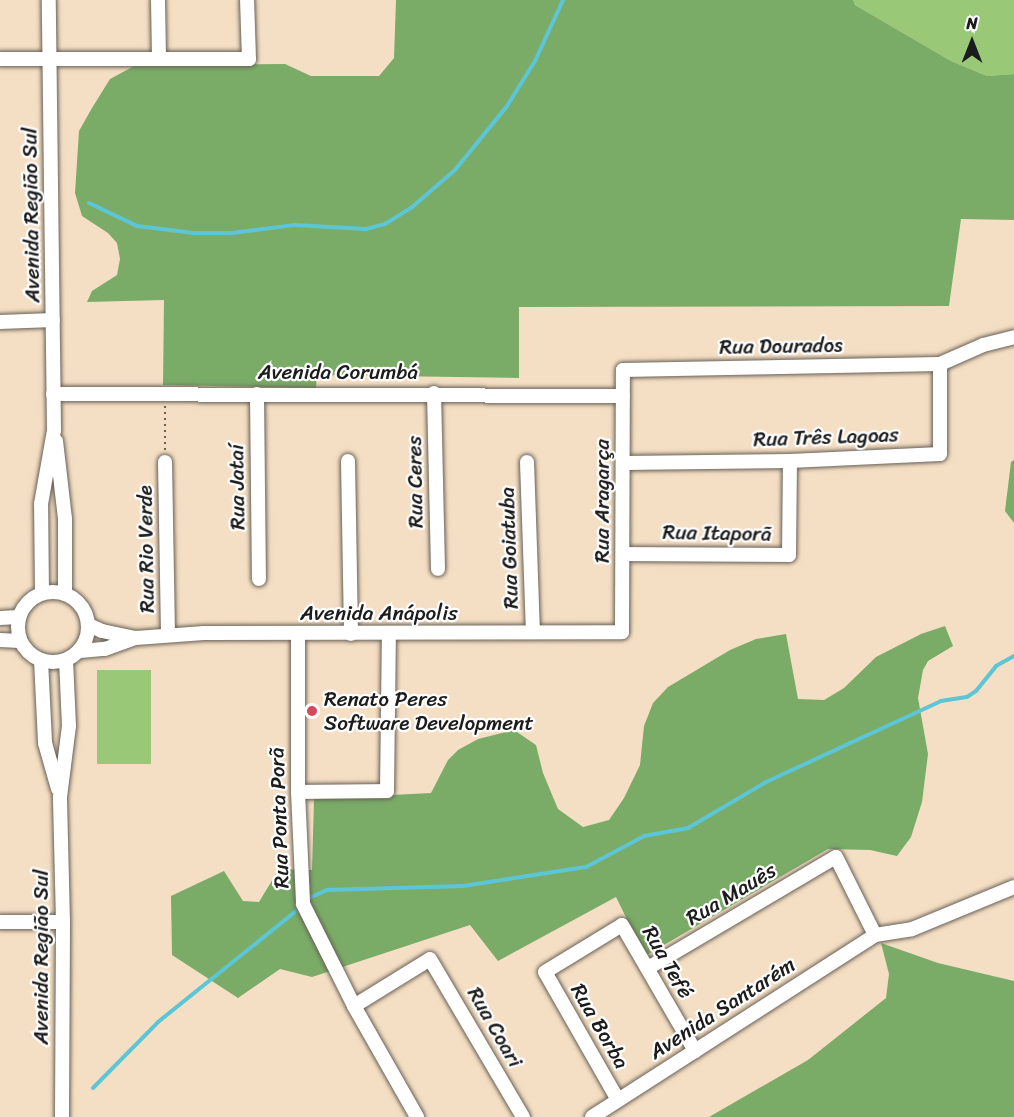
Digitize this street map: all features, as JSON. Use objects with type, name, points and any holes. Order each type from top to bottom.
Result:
[{"type":"street","name":"Avenida Região Sul","points":[[50,0],[53,394],[54,430],[61,469],[65,519],[65,594]]},
{"type":"street","points":[[158,0],[159,59]]},
{"type":"street","points":[[0,59],[249,58],[247,0]]},
{"type":"street","points":[[0,321],[53,320]]},
{"type":"street","points":[[940,364],[983,345],[1014,337]]},
{"type":"street","name":"Rua Dourados","points":[[623,370],[940,364]]},
{"type":"street","name":"Rua Três Lagoas","points":[[624,463],[790,461],[940,454],[940,364]]},
{"type":"street","name":"Rua Aragarça","points":[[622,632],[623,370]]},
{"type":"street","name":"Avenida Corumbá","points":[[53,394],[434,393],[623,396]]},
{"type":"street","name":"Rua Ceres","points":[[434,393],[438,569]]},
{"type":"street","name":"Rua Jataí","points":[[257,394],[259,579]]},
{"type":"street","name":"Avenida Região Sul","points":[[42,593],[41,504],[54,430]]},
{"type":"street","points":[[348,461],[351,634]]},
{"type":"street","name":"Rua Itaporã","points":[[623,554],[789,555],[790,461]]},
{"type":"street","name":"Rua Rio Verde","points":[[165,462],[168,635]]},
{"type":"street","name":"Rua Goiatuba","points":[[527,462],[533,632]]},
{"type":"street","points":[[42,593],[65,594],[81,604],[89,625],[87,637],[80,651],[66,660],[53,663],[41,660],[28,653],[20,640],[19,617],[28,602],[42,593]]},
{"type":"street","points":[[0,618],[19,617]]},
{"type":"street","name":"Avenida Anápolis","points":[[89,625],[102,632],[136,639]]},
{"type":"street","name":"Avenida Anápolis","points":[[80,651],[105,649],[136,639],[168,635],[622,632]]},
{"type":"street","name":"Rua Ponta Porã","points":[[298,634],[298,792],[303,904],[354,1006],[417,1117]]},
{"type":"street","points":[[298,792],[387,791],[389,634]]},
{"type":"street","points":[[0,640],[20,640]]},
{"type":"street","name":"Avenida Região Sul","points":[[41,660],[45,743],[60,797]]},
{"type":"street","name":"Avenida Região Sul","points":[[62,1117],[63,922],[60,797],[69,726],[66,660]]},
{"type":"street","name":"Rua Mauês","points":[[648,968],[836,856],[875,935]]},
{"type":"street","points":[[875,935],[912,929],[1014,887]]},
{"type":"street","points":[[0,922],[63,922]]},
{"type":"street","name":"Rua Tefé","points":[[545,972],[622,925],[695,1051]]},
{"type":"street","name":"Avenida Santarém","points":[[592,1117],[875,935]]},
{"type":"street","name":"Rua Coari","points":[[354,1006],[430,959],[523,1117]]},
{"type":"street","name":"Rua Borba","points":[[545,972],[618,1100]]},
{"type":"path","points":[[164,394],[165,462]]},
{"type":"green space","points":[[396,0],[853,0],[855,5],[951,61],[987,76],[1014,74],[1014,220],[961,219],[949,306],[519,307],[519,378],[317,375],[316,388],[163,385],[164,300],[87,302],[92,291],[117,275],[120,259],[117,243],[108,233],[82,216],[75,193],[79,131],[92,108],[110,79],[136,65],[285,64],[311,76],[379,76],[394,58]]},
{"type":"green space","points":[[853,0],[1014,0],[1014,74],[987,76],[951,61],[855,5]]},
{"type":"green space","points":[[1014,460],[1014,523],[1005,511],[1011,462]]},
{"type":"green space","points":[[945,626],[953,646],[928,661],[923,670],[918,698],[928,754],[922,802],[911,837],[897,856],[870,850],[828,849],[645,956],[616,897],[498,961],[470,925],[312,977],[280,969],[238,998],[172,955],[171,896],[224,871],[243,901],[259,902],[279,869],[312,870],[314,799],[431,793],[448,760],[458,750],[478,739],[514,730],[536,745],[543,773],[558,809],[583,827],[609,820],[624,798],[640,765],[644,726],[653,703],[668,687],[730,650],[756,639],[786,634],[798,699],[824,700],[844,688],[876,657],[921,634]]},
{"type":"green space","points":[[97,670],[151,670],[151,764],[97,764]]},
{"type":"green space","points":[[881,943],[938,963],[1014,981],[1014,1117],[709,1117],[808,1060],[886,998],[889,974]]},
{"type":"waterway","points":[[89,203],[137,226],[194,233],[232,233],[294,225],[366,229],[385,224],[411,208],[455,170],[507,106],[535,61],[563,0]]},
{"type":"waterway","points":[[309,898],[327,890],[463,886],[586,867],[644,836],[688,828],[766,782],[941,701],[967,697],[976,691],[996,666],[1014,656]]},
{"type":"waterway","points":[[93,1088],[158,1022],[296,911]]},
{"type":"place","name":"Renato Peres Software Development","points":[[312,711]]}]
